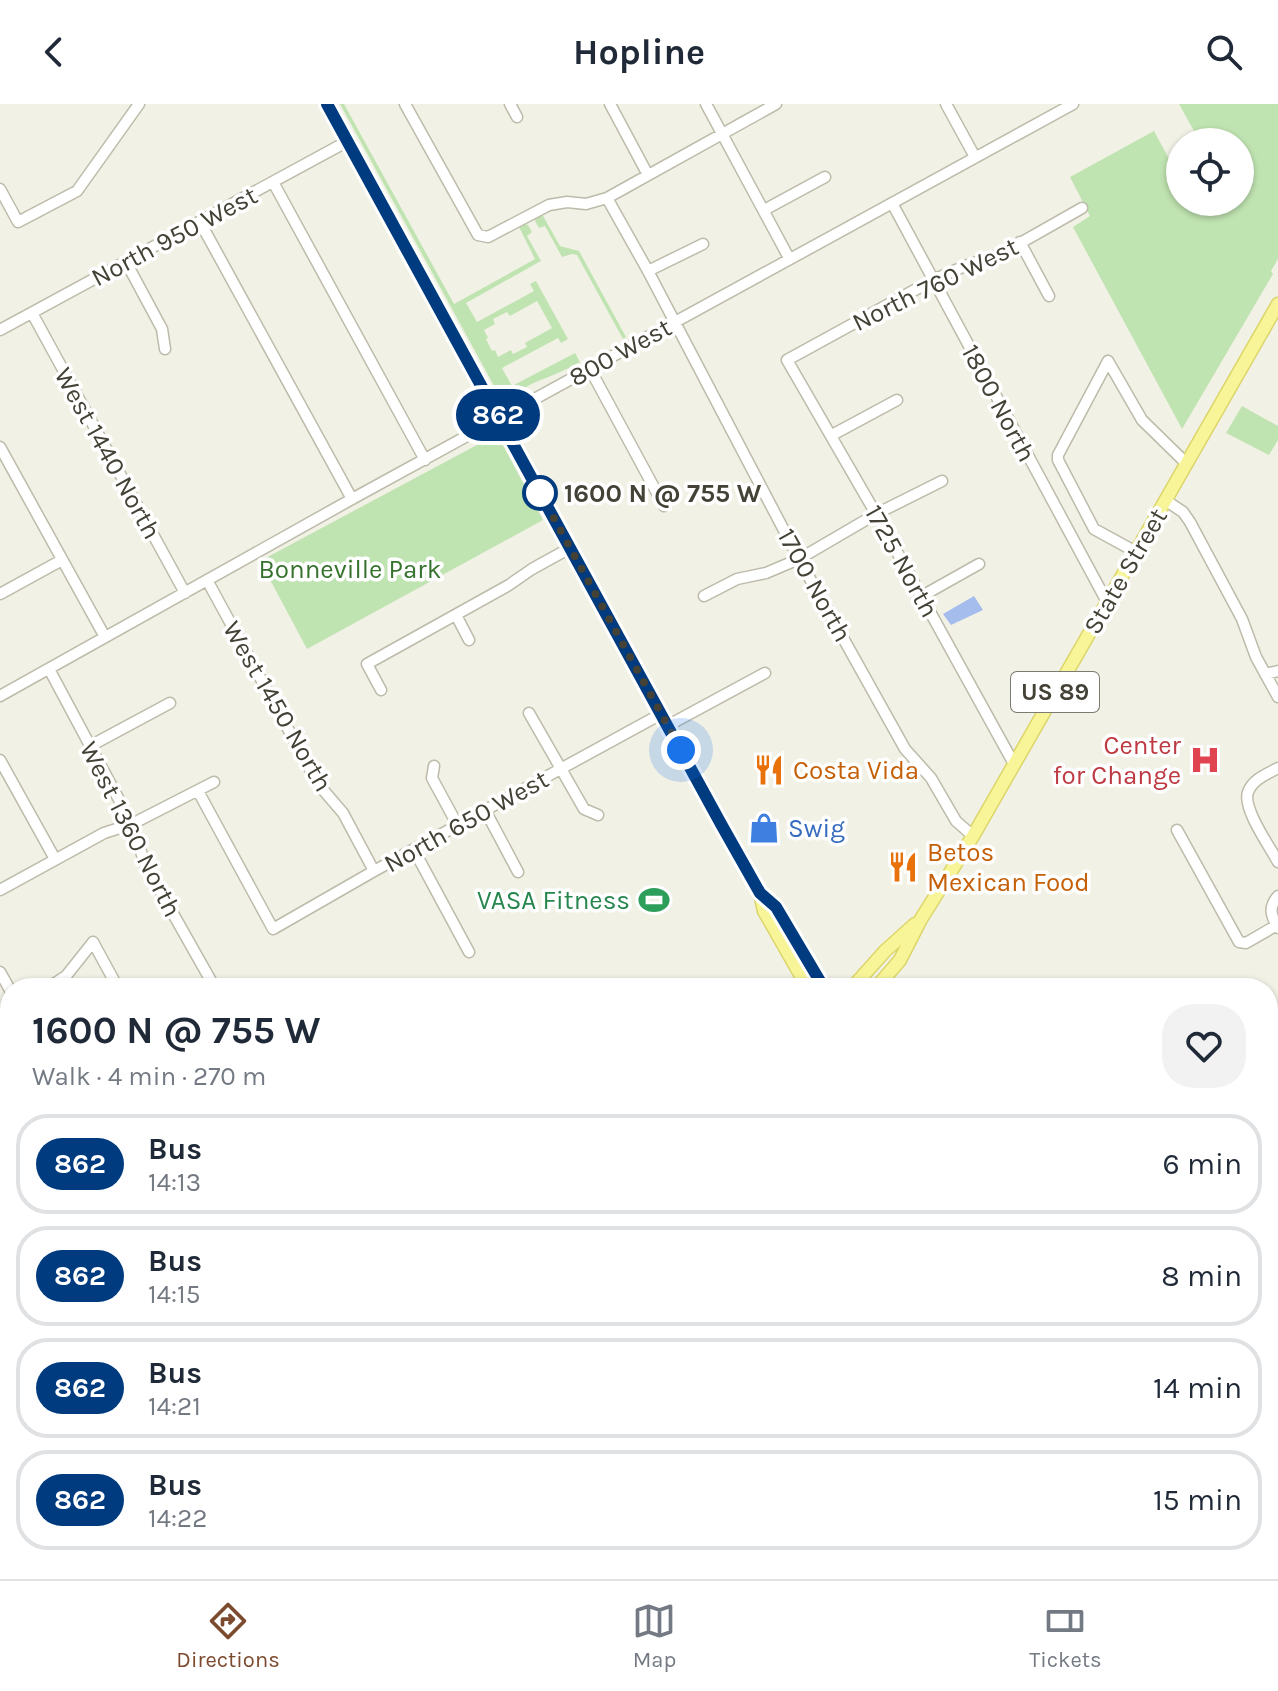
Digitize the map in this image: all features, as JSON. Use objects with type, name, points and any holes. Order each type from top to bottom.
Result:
[{"type":"main road","points":[[327,104],[760,893],[764,911],[802,978]]},
{"type":"main road","name":"State Street","points":[[885,978],[900,960],[921,919],[973,836],[1278,304]]},
{"type":"main road","points":[[760,893],[776,907],[818,978]]},
{"type":"main road","name":"State Street","points":[[861,978],[921,919]]},
{"type":"street","points":[[0,189],[18,222],[77,191],[139,104]]},
{"type":"street","points":[[405,104],[478,235],[488,237],[549,205],[567,202],[586,204],[607,198],[776,104]]},
{"type":"street","points":[[510,104],[517,117]]},
{"type":"street","points":[[610,104],[648,175]]},
{"type":"street","points":[[706,104],[789,258]]},
{"type":"street","points":[[946,104],[975,157]]},
{"type":"street","name":"800 West","points":[[0,696],[352,499],[1073,104]]},
{"type":"street","name":"North 950 West","points":[[0,330],[348,141]]},
{"type":"street","points":[[764,210],[825,177]]},
{"type":"street","points":[[273,182],[425,460]]},
{"type":"street","name":"1700 North","points":[[607,198],[799,559],[905,749],[931,778],[956,821],[973,836]]},
{"type":"street","name":"1800 North","points":[[892,203],[1107,602]]},
{"type":"street","name":"North 760 West","points":[[787,360],[933,280],[1001,254],[1082,208]]},
{"type":"street","points":[[200,222],[352,499]]},
{"type":"street","points":[[1020,242],[1049,296]]},
{"type":"street","points":[[648,271],[703,244]]},
{"type":"street","points":[[126,262],[162,329],[165,349]]},
{"type":"street","name":"West 1440 North","points":[[32,313],[185,593]]},
{"type":"street","name":"1725 North","points":[[787,360],[832,435],[1014,764]]},
{"type":"street","points":[[1136,552],[1094,529],[1058,460],[1108,361],[1142,420],[1186,463]]},
{"type":"street","points":[[590,369],[664,506]]},
{"type":"street","points":[[832,435],[897,400]]},
{"type":"street","points":[[0,447],[105,637]]},
{"type":"street","points":[[704,596],[737,579],[766,573],[799,559],[876,514],[942,481]]},
{"type":"street","points":[[1165,500],[1183,512],[1190,522],[1242,619],[1253,650],[1278,697]]},
{"type":"street","points":[[381,690],[367,664],[570,548]]},
{"type":"street","points":[[0,594],[62,560]]},
{"type":"street","points":[[922,596],[979,564]]},
{"type":"street","name":"West 1450 North","points":[[207,580],[318,784],[343,813],[374,871]]},
{"type":"street","points":[[456,615],[469,640]]},
{"type":"street","name":"West 1360 North","points":[[49,669],[132,824],[145,864],[209,978]]},
{"type":"street","points":[[1265,674],[1278,671]]},
{"type":"street","points":[[667,726],[765,673]]},
{"type":"street","points":[[90,746],[170,703]]},
{"type":"street","points":[[529,713],[584,809],[598,815]]},
{"type":"street","name":"North 650 West","points":[[198,791],[273,929],[661,714]]},
{"type":"street","points":[[0,760],[55,859]]},
{"type":"street","points":[[434,766],[432,778],[458,826]]},
{"type":"street","points":[[1278,768],[1257,779],[1247,799],[1278,862]]},
{"type":"street","points":[[0,890],[104,833],[132,824],[214,782]]},
{"type":"street","points":[[485,810],[518,872]]},
{"type":"street","points":[[1177,830],[1236,940],[1246,943],[1277,926],[1272,917],[1275,899]]},
{"type":"street","points":[[414,850],[469,952]]},
{"type":"street","points":[[63,978],[93,942],[113,978]]},
{"type":"green space","points":[[340,104],[344,104],[454,304],[535,259],[519,227],[528,225],[532,232],[527,236],[541,261],[466,303],[477,322],[534,291],[530,284],[536,281],[568,339],[561,343],[558,338],[502,368],[512,386],[575,353],[580,362],[514,394],[499,395]],"holes":[[[537,301],[552,328],[525,343],[527,347],[498,357],[495,350],[492,351],[484,330],[495,324],[493,319],[507,312],[510,316]]]},
{"type":"green space","points":[[1179,104],[1278,104],[1278,259],[1271,271],[1273,274],[1182,429],[1073,227],[1090,216],[1070,177],[1154,131],[1166,153],[1166,216],[1254,216],[1254,128],[1192,128]]},
{"type":"green space","points":[[542,214],[560,246],[579,251],[626,337],[623,339],[577,255],[562,257],[545,226],[539,228],[535,221]]},
{"type":"green space","points":[[1242,406],[1278,426],[1278,440],[1269,455],[1226,433]]},
{"type":"green space","name":"Bonneville Park","points":[[490,438],[498,440],[504,447],[543,520],[307,649],[260,561]]},
{"type":"water","points":[[974,596],[983,610],[951,625],[943,614]]},
{"type":"bus line","name":"862","points":[[327,104],[721,824],[760,893],[776,907],[818,978]]},
{"type":"place","name":"1600 N @ 755 W","points":[[540,493]]},
{"type":"place","name":"Center for Change","points":[[1205,760]]},
{"type":"place","name":"Costa Vida","points":[[769,770]]},
{"type":"place","name":"Swig","points":[[764,828]]},
{"type":"place","name":"Betos Mexican Food","points":[[903,867]]},
{"type":"place","name":"VASA Fitness","points":[[654,900]]},
{"type":"route","points":[[540,493],[681,750]]}]
